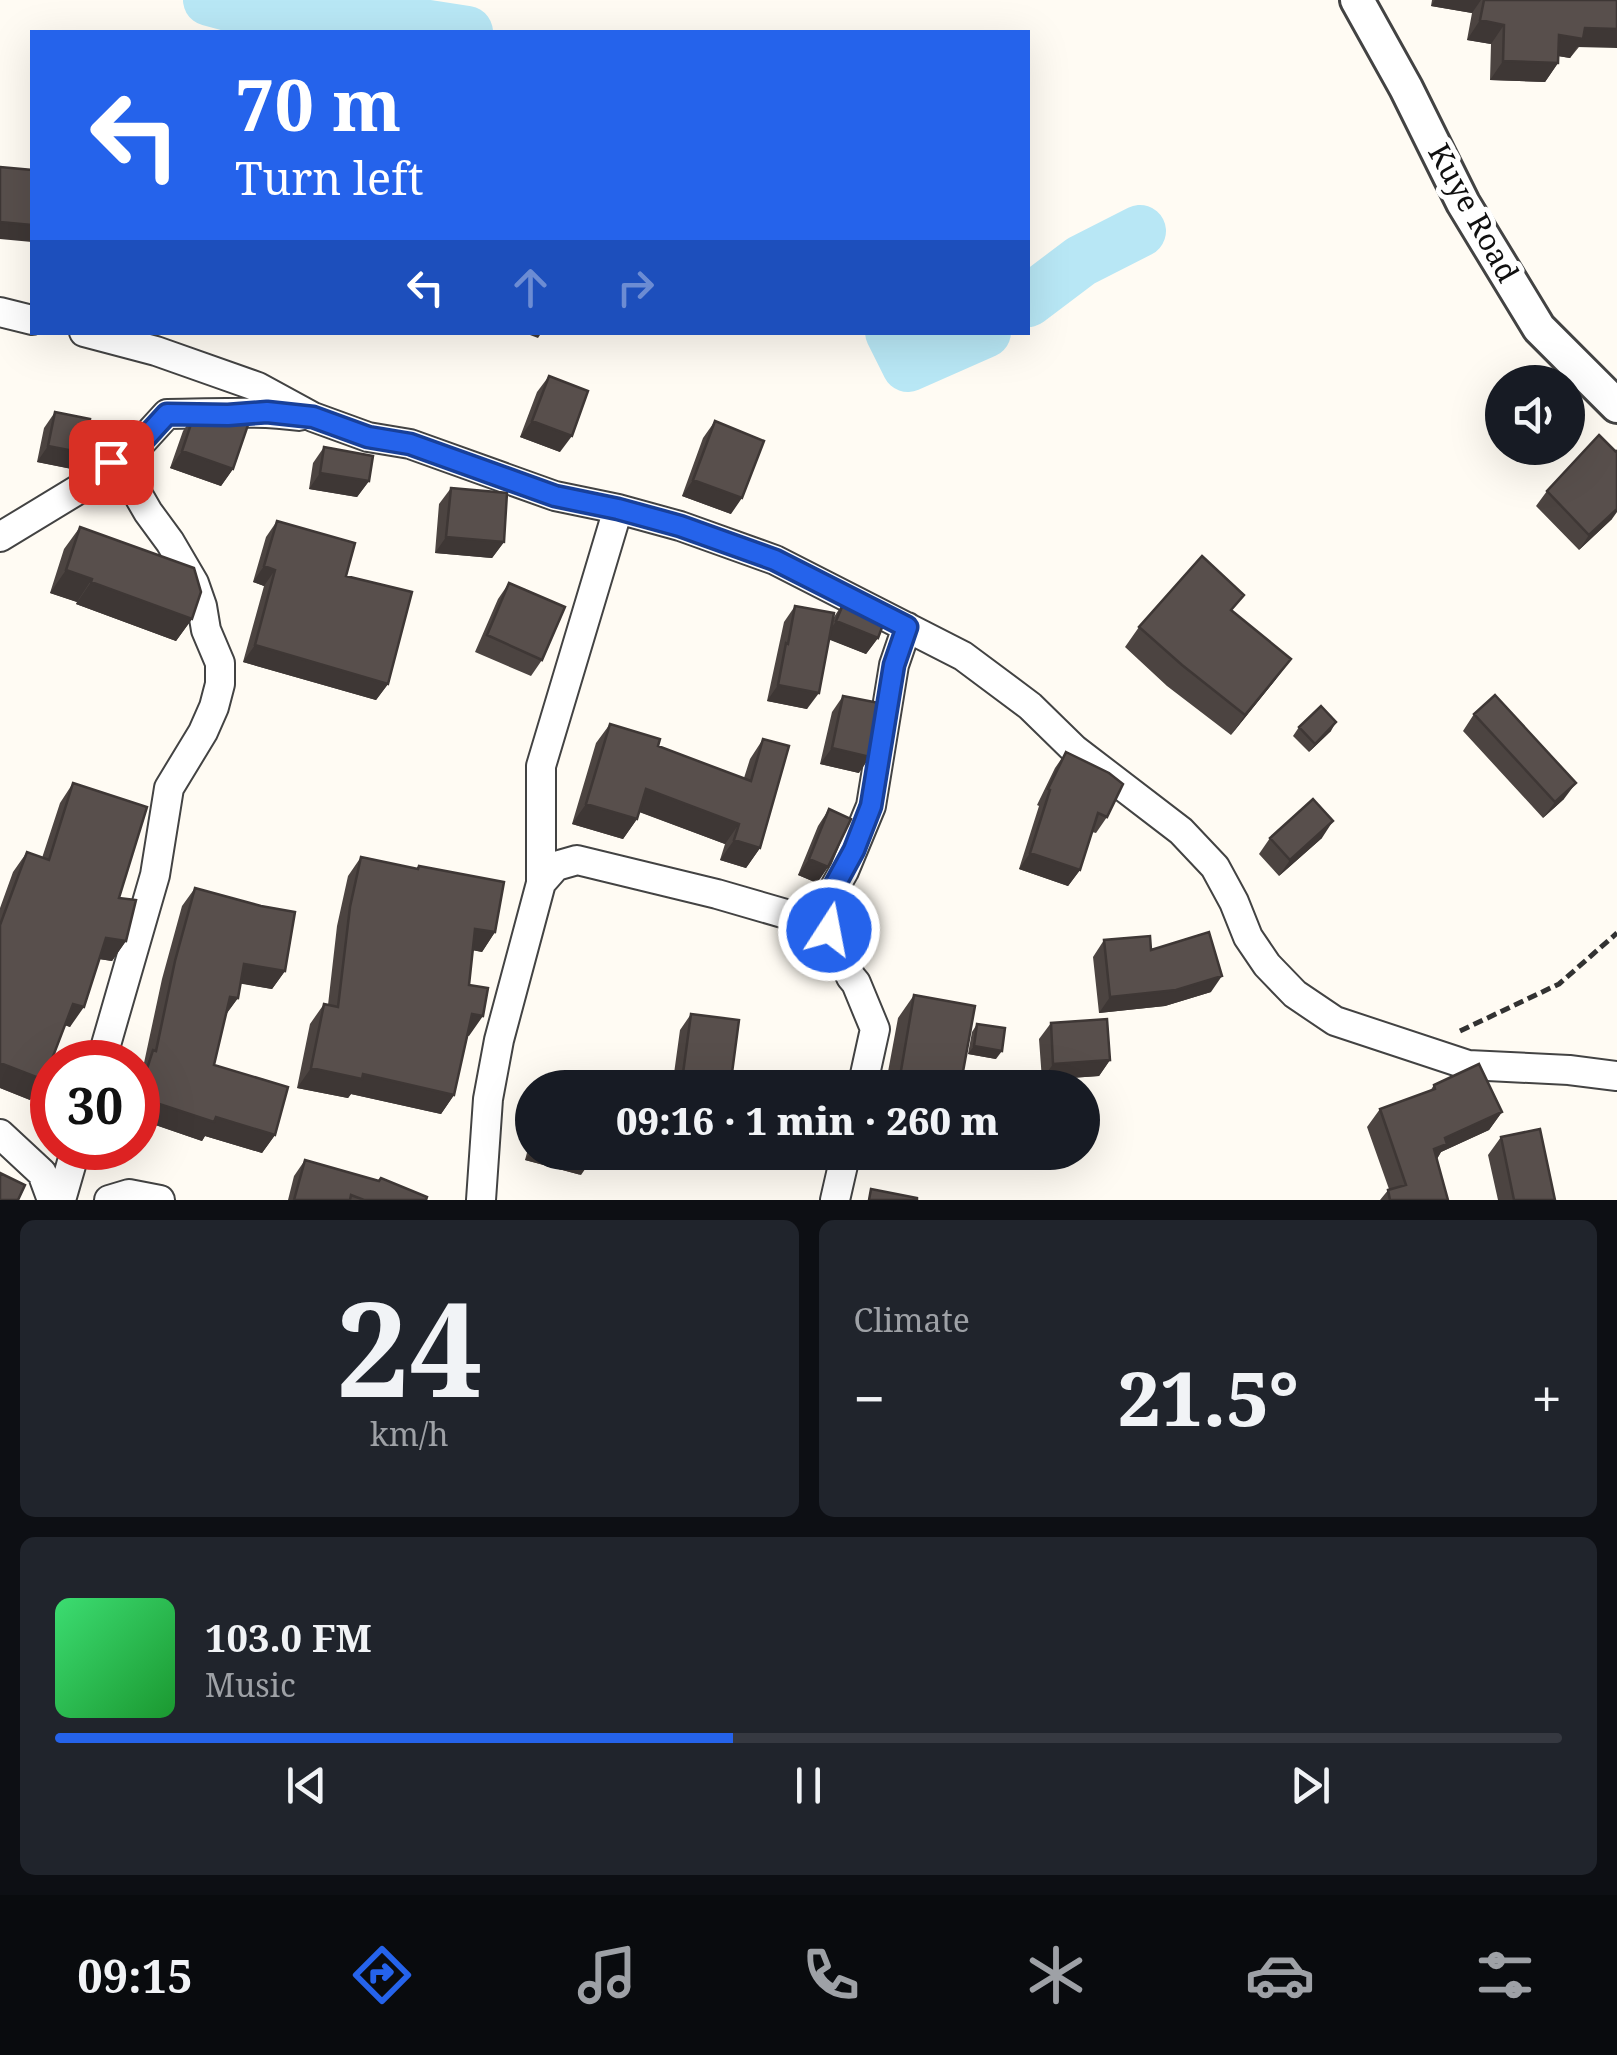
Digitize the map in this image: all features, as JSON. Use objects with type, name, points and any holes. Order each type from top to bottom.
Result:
[{"type":"street","name":"Kuye Road","points":[[1358,0],[1463,203],[1539,328],[1617,406]]},
{"type":"street","points":[[0,312],[30,320]]},
{"type":"street","points":[[95,335],[156,351],[258,387],[313,417],[368,437],[410,444],[555,496],[680,526],[775,560],[963,656],[1030,706],[1074,749],[1181,831],[1215,868],[1266,965],[1295,994],[1335,1021],[1468,1065],[1617,1076]]},
{"type":"street","points":[[0,537],[89,483],[111,462],[125,460],[167,414],[267,412],[313,417]]},
{"type":"street","points":[[107,1040],[155,876],[170,788],[203,732],[220,684],[220,663],[206,630],[194,582],[133,486],[125,460]]},
{"type":"street","points":[[482,1200],[488,1098],[495,1060],[541,883],[541,766],[618,509]]},
{"type":"street","points":[[829,930],[830,894],[871,806],[894,665],[907,627]]},
{"type":"street","points":[[541,883],[556,866],[577,860],[824,925],[856,983],[875,1029],[866,1070]]},
{"type":"street","points":[[0,1134],[42,1173],[52,1200]]},
{"type":"street","points":[[61,1200],[70,1170]]},
{"type":"street","points":[[835,1200],[842,1170]]},
{"type":"street","points":[[109,1200],[129,1194],[160,1200]]},
{"type":"path","points":[[1419,1048],[1559,984],[1617,934]]},
{"type":"building","points":[[1484,0],[1617,0],[1617,29],[1585,28],[1583,39],[1559,35],[1558,63],[1503,61],[1504,25],[1480,20]]},
{"type":"building","points":[[0,167],[30,170],[30,225],[0,222]]},
{"type":"building","points":[[549,376],[588,391],[572,436],[532,421]]},
{"type":"building","points":[[55,412],[90,419],[84,453],[48,446]]},
{"type":"building","points":[[229,414],[249,422],[233,469],[182,451],[194,415]]},
{"type":"building","points":[[715,421],[764,441],[742,498],[693,480]]},
{"type":"building","points":[[1599,435],[1617,450],[1617,509],[1589,535],[1547,491],[1571,465],[1585,465],[1585,450]]},
{"type":"building","points":[[324,447],[373,456],[369,481],[320,473]]},
{"type":"building","points":[[451,488],[507,493],[504,542],[446,537]]},
{"type":"building","points":[[277,521],[355,543],[346,576],[412,592],[388,684],[255,645],[275,570],[264,566]]},
{"type":"building","points":[[80,527],[194,568],[201,592],[192,619],[66,570]]},
{"type":"building","points":[[1202,556],[1244,595],[1231,610],[1291,659],[1245,715],[1139,627]]},
{"type":"building","points":[[509,583],[565,607],[542,660],[487,635]]},
{"type":"building","points":[[845,600],[886,617],[878,638],[836,621]]},
{"type":"building","points":[[795,606],[834,613],[819,693],[778,685]]},
{"type":"building","points":[[1495,695],[1576,783],[1555,802],[1474,714]]},
{"type":"building","points":[[843,696],[879,703],[870,757],[832,748]]},
{"type":"building","points":[[1321,706],[1336,722],[1315,744],[1299,727]]},
{"type":"building","points":[[610,724],[660,739],[658,746],[751,781],[763,739],[789,746],[760,848],[734,840],[739,824],[646,789],[637,819],[586,804]]},
{"type":"building","points":[[1066,752],[1123,784],[1107,817],[1098,813],[1080,870],[1030,853],[1048,789]]},
{"type":"building","points":[[73,783],[147,807],[119,898],[136,900],[126,941],[106,938],[84,1007],[73,1004],[59,1040],[30,1040],[30,1075],[0,1063],[0,925],[27,852],[49,860]]},
{"type":"building","points":[[1313,799],[1333,821],[1290,860],[1270,838]]},
{"type":"building","points":[[829,809],[851,819],[828,867],[809,859]]},
{"type":"building","points":[[361,857],[504,882],[495,932],[475,929],[469,985],[488,988],[483,1016],[472,1014],[454,1095],[363,1074],[362,1079],[311,1068],[324,1004],[338,1007],[350,907]]},
{"type":"building","points":[[195,888],[295,912],[285,971],[244,964],[238,998],[230,997],[214,1065],[288,1087],[275,1135],[216,1117],[214,1122],[160,1104],[158,1040]]},
{"type":"building","points":[[1209,932],[1222,976],[1176,990],[1110,997],[1104,940],[1150,936],[1151,950]]},
{"type":"building","points":[[914,995],[975,1006],[963,1070],[901,1070]]},
{"type":"building","points":[[691,1014],[739,1020],[732,1070],[683,1070]]},
{"type":"building","points":[[1107,1019],[1110,1060],[1053,1064],[1051,1023]]},
{"type":"building","points":[[977,1024],[1005,1028],[1002,1051],[974,1046]]},
{"type":"building","points":[[1479,1064],[1502,1112],[1445,1138],[1447,1144],[1434,1149],[1448,1200],[1390,1200],[1388,1190],[1406,1185],[1380,1109],[1435,1089],[1434,1085]]},
{"type":"building","points":[[1540,1129],[1555,1200],[1514,1200],[1501,1137]]},
{"type":"building","points":[[305,1160],[379,1181],[381,1178],[427,1197],[364,1200],[351,1195],[350,1200],[294,1200]]},
{"type":"building","points":[[0,1173],[25,1185],[18,1200],[0,1200]]},
{"type":"building","points":[[871,1189],[917,1198],[917,1200],[869,1200]]},
{"type":"waterway","points":[[209,0],[235,7],[260,21],[384,19],[454,30]]},
{"type":"waterway","points":[[1030,299],[1081,261],[1140,231]]},
{"type":"waterway","points":[[892,335],[908,366],[978,335]]},
{"type":"route","points":[[111,462],[125,460],[167,414],[267,412],[313,417],[368,437],[410,444],[555,496],[680,526],[775,560],[907,627],[894,665],[871,806],[854,850],[830,894],[829,930]]}]
